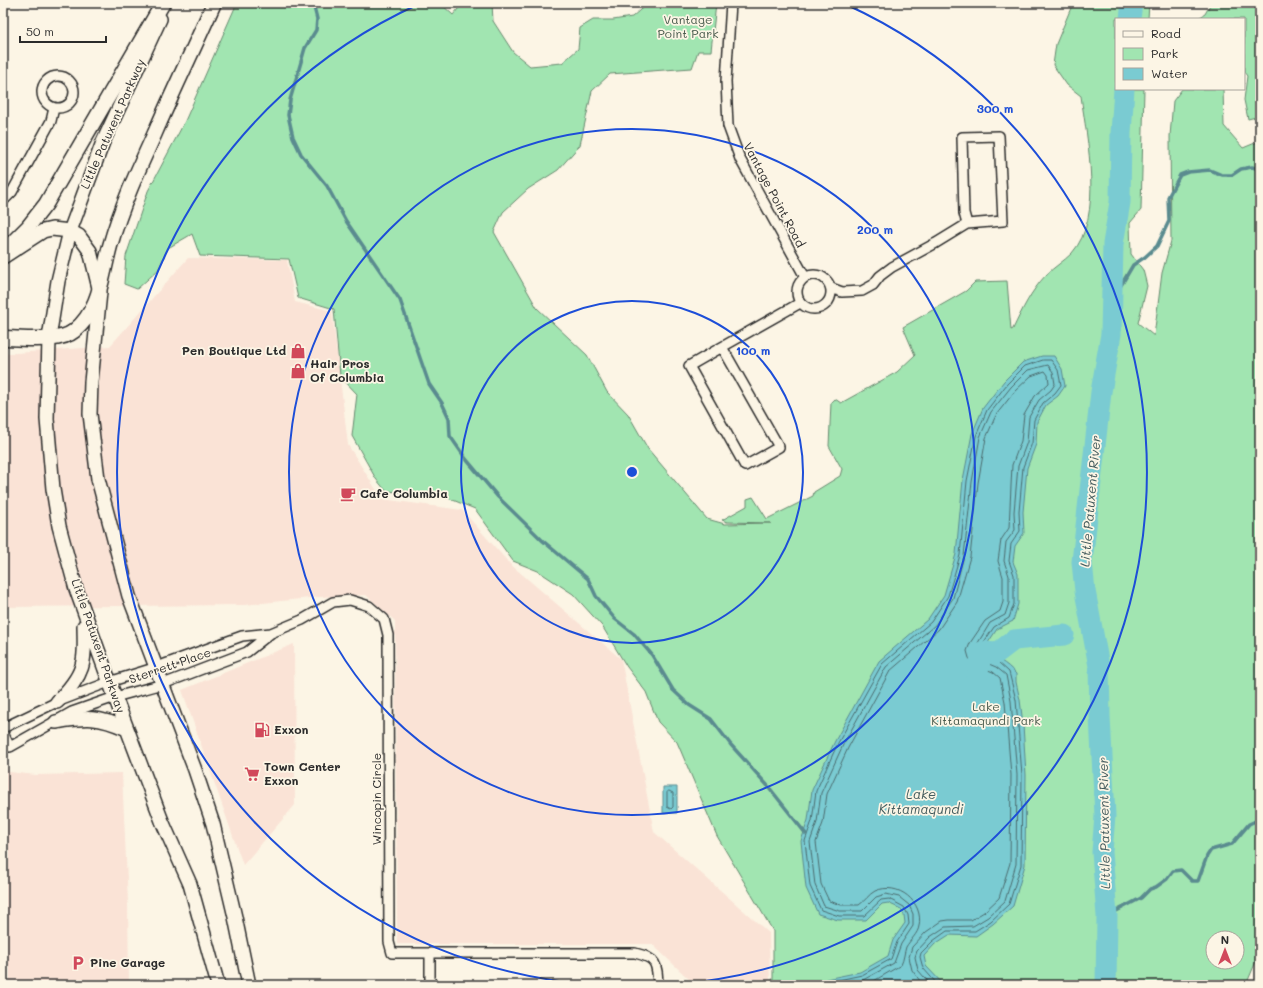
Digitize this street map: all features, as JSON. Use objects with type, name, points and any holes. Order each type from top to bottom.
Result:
[{"type":"main road","points":[[3,252],[28,227],[46,204],[163,3]]},
{"type":"main road","name":"Little Patuxent Parkway","points":[[167,3],[103,142],[70,231],[58,281],[49,338],[47,419],[53,489],[59,526],[84,614],[162,820],[190,884],[218,985]]},
{"type":"main road","points":[[214,3],[125,202],[110,246],[100,292],[91,382],[90,414],[92,444],[98,479],[118,558],[129,596],[157,667],[213,824],[249,985]]},
{"type":"main road","points":[[3,257],[43,231],[60,228],[70,231],[82,239],[90,251],[100,292],[88,314],[75,331],[68,335],[49,338],[3,338]]},
{"type":"main road","points":[[57,702],[71,688],[82,671],[85,650],[84,614]]},
{"type":"main road","points":[[56,722],[84,718],[98,718],[127,729]]},
{"type":"street","name":"Vantage Point Road","points":[[731,3],[726,81],[728,126],[743,165],[805,277]]},
{"type":"street","points":[[3,201],[12,192],[51,121],[54,108]]},
{"type":"street","points":[[831,288],[842,292],[862,291],[873,285],[892,267],[968,224],[1003,221],[999,136],[962,137],[964,213],[968,224]]},
{"type":"street","points":[[813,274],[827,280],[831,288],[831,296],[828,303],[822,308],[814,310],[804,307],[800,303],[796,294],[796,288],[799,282],[805,277],[813,274]]},
{"type":"street","points":[[722,347],[779,447],[745,466],[688,366],[800,303]]},
{"type":"street","name":"Sterrett Place","points":[[3,728],[57,702],[109,682],[157,667],[242,636],[270,633],[302,620],[333,602],[342,600],[358,601],[377,611]]},
{"type":"street","name":"Wincopin Circle","points":[[377,611],[384,618],[388,635],[389,942],[392,953],[635,953],[653,960],[658,967],[658,985]]},
{"type":"street","name":"Sterrett Place","points":[[3,733],[10,747],[72,712],[115,697],[163,684],[247,652],[270,633]]},
{"type":"street","points":[[430,953],[430,985]]},
{"type":"shaded area","points":[[188,258],[287,260],[295,302],[332,311],[348,445],[382,499],[462,510],[510,564],[621,659],[654,832],[769,933],[770,985],[691,985],[691,981],[652,944],[397,944],[395,621],[366,595],[319,597],[244,605],[3,607],[3,354],[110,346]]},
{"type":"shaded area","points":[[294,644],[295,805],[243,865],[182,690]]},
{"type":"shaded area","points":[[3,757],[9,772],[36,775],[122,773],[128,902],[129,985],[3,985]]},
{"type":"green space","points":[[237,3],[440,3],[453,15],[463,3],[492,3],[493,21],[513,52],[530,66],[562,63],[578,49],[580,28],[593,20],[613,20],[632,17],[648,3],[716,3],[711,51],[698,51],[692,68],[610,74],[592,91],[580,145],[558,170],[528,189],[503,212],[494,232],[537,308],[587,355],[607,392],[628,414],[648,449],[707,519],[725,524],[771,523],[727,522],[722,520],[747,506],[747,499],[753,497],[767,519],[813,496],[814,492],[840,476],[842,469],[829,446],[831,403],[835,399],[841,403],[897,372],[915,355],[903,327],[966,291],[975,282],[1007,281],[1011,330],[1013,329],[1031,294],[1041,281],[1049,272],[1072,253],[1082,238],[1088,219],[1091,178],[1087,134],[1081,96],[1067,85],[1053,65],[1056,44],[1073,3],[1149,3],[1148,18],[1115,18],[1115,90],[1144,90],[1141,210],[1130,223],[1131,254],[1143,270],[1147,286],[1138,323],[1154,336],[1162,273],[1171,241],[1170,136],[1173,101],[1181,90],[1223,90],[1224,126],[1243,148],[1260,141],[1260,952],[1246,985],[773,985],[773,931],[717,836],[677,742],[658,722],[646,692],[627,667],[602,626],[573,594],[538,571],[513,561],[475,509],[443,496],[386,491],[376,479],[352,436],[357,394],[340,376],[334,309],[298,298],[289,259],[200,256],[192,234],[168,248],[158,270],[137,289],[124,284],[126,256],[148,191],[185,121]]},
{"type":"green space","points":[[1211,3],[1260,3],[1260,116],[1248,119],[1244,100],[1247,76],[1245,73],[1245,18],[1199,18],[1205,14]]},
{"type":"water","name":"Lake Kittamaqundi","points":[[1042,356],[1054,356],[1062,369],[1065,386],[1058,396],[1046,405],[1037,422],[1036,444],[1027,468],[1023,512],[1024,533],[1015,546],[1013,562],[1018,574],[1018,604],[1013,621],[997,629],[982,652],[1005,663],[1016,674],[1023,724],[1026,775],[1025,865],[1013,906],[993,924],[976,936],[949,935],[935,944],[924,956],[926,966],[944,985],[821,985],[826,979],[860,972],[888,956],[893,940],[905,923],[904,915],[901,909],[888,903],[882,904],[866,920],[838,920],[818,914],[806,888],[801,841],[808,820],[812,790],[835,741],[879,661],[928,619],[944,595],[956,554],[963,480],[972,434],[983,408],[1004,381],[1023,362]]},
{"type":"water","points":[[663,787],[677,787],[677,813],[663,813]]},
{"type":"waterway","points":[[313,3],[317,19],[316,30],[305,48],[290,100],[288,115],[293,137],[301,154],[327,186],[346,221],[400,300],[429,384],[442,403],[449,418],[450,436],[466,459],[498,497],[543,541],[588,579],[596,596],[615,619],[634,634],[652,655],[673,690],[689,705],[711,719],[731,745],[768,786],[806,834]]},
{"type":"waterway","name":"Little Patuxent River","points":[[1130,18],[1132,3]]},
{"type":"waterway","name":"Little Patuxent River","points":[[1106,985],[1107,916],[1102,852],[1105,816],[1099,666],[1085,591],[1082,562],[1101,392],[1111,334],[1113,244],[1120,202],[1121,133],[1124,90]]},
{"type":"waterway","points":[[1113,290],[1120,287],[1133,265],[1157,246],[1169,221],[1168,197],[1180,175],[1188,172],[1210,170],[1222,175],[1232,175],[1241,169],[1252,167],[1260,169]]},
{"type":"waterway","points":[[976,680],[982,652],[997,653],[1014,640],[1064,635]]},
{"type":"waterway","points":[[1107,916],[1141,898],[1150,889],[1156,887],[1167,879],[1173,871],[1181,870],[1192,881],[1198,881],[1207,856],[1211,850],[1232,844],[1249,824],[1260,819]]},
{"type":"place","name":"Pen Boutique Ltd","points":[[298,351]]},
{"type":"place","name":"Hair Pros Of Columbia","points":[[298,371]]},
{"type":"place","name":"Cafe Columbia","points":[[348,494]]},
{"type":"place","name":"Exxon","points":[[262,730]]},
{"type":"place","name":"Town Center Exxon","points":[[252,774]]},
{"type":"place","name":"Pine Garage","points":[[78,963]]},
{"type":"park label","name":"Vantage Point Park","points":[[688,27]]},
{"type":"park label","name":"Lake Kittamaqundi Park","points":[[986,714]]}]
